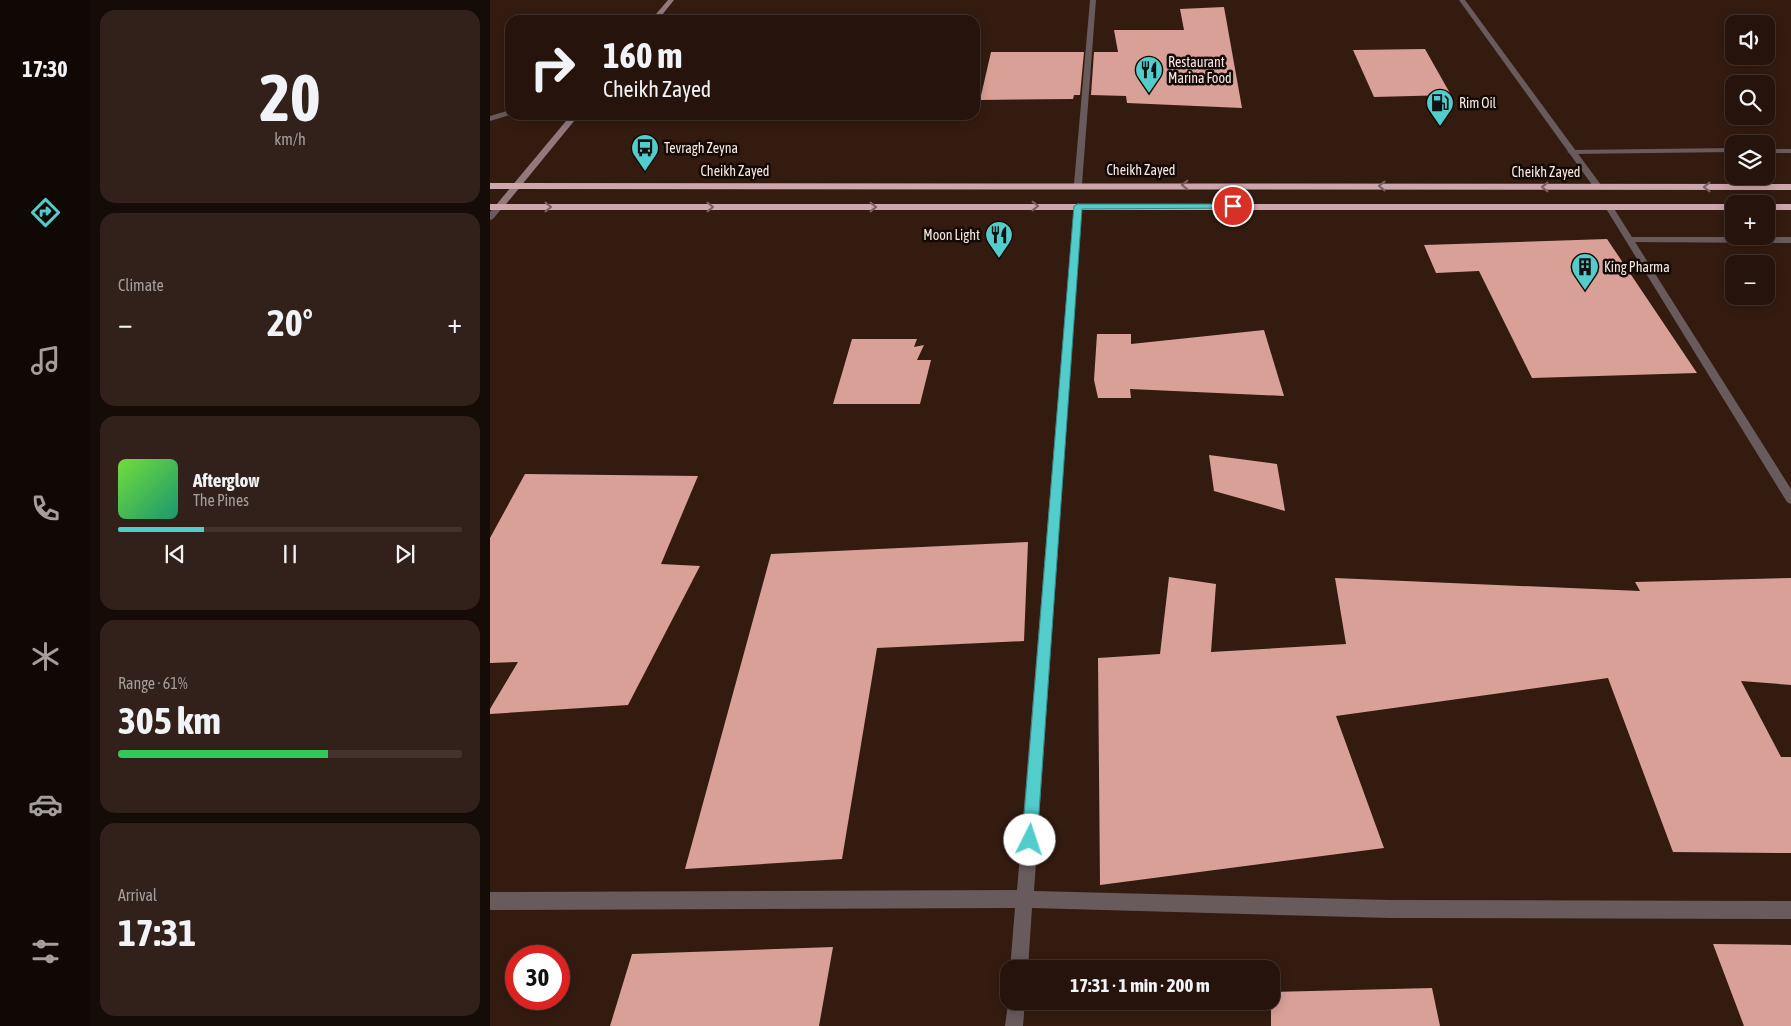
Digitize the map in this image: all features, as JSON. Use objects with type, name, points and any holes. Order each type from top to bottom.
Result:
[{"type":"highway","name":"Cheikh Zayed","points":[[490,186],[1078,184],[1791,187]]},
{"type":"highway","points":[[1775,207],[1791,206]]},
{"type":"highway","points":[[494,207],[1725,207]]},
{"type":"street","points":[[658,15],[671,0]]},
{"type":"street","points":[[1078,184],[1093,0]]},
{"type":"street","points":[[1462,0],[1570,152],[1598,187]]},
{"type":"street","points":[[490,119],[505,114]]},
{"type":"street","points":[[490,217],[494,207],[517,186],[571,120]]},
{"type":"street","points":[[1570,152],[1725,150]]},
{"type":"street","points":[[1775,151],[1791,151]]},
{"type":"street","points":[[1020,960],[1078,206]]},
{"type":"street","points":[[1610,207],[1791,499]]},
{"type":"street","points":[[1630,240],[1791,240]]},
{"type":"street","points":[[490,901],[1025,899],[1390,909],[1791,910]]},
{"type":"street","points":[[1014,1026],[1015,1010]]},
{"type":"building","points":[[1224,7],[1242,108],[1127,103],[1126,96],[1091,95],[1094,52],[1118,52],[1114,30],[1184,30],[1180,9]]},
{"type":"building","points":[[1425,49],[1451,95],[1374,97],[1353,50]]},
{"type":"building","points":[[991,52],[1084,52],[1080,95],[1074,95],[1073,99],[980,100]]},
{"type":"building","name":"King Pharma","points":[[1607,239],[1697,373],[1532,378],[1479,271],[1436,273],[1424,245]]},
{"type":"building","points":[[1264,330],[1284,396],[1130,389],[1131,398],[1098,398],[1094,380],[1097,334],[1131,334],[1131,344]]},
{"type":"building","points":[[852,339],[917,339],[914,347],[924,345],[917,360],[931,360],[920,404],[833,404]]},
{"type":"building","points":[[1209,455],[1277,464],[1285,511],[1214,491]]},
{"type":"building","points":[[525,474],[698,476],[661,564],[700,566],[628,705],[490,714],[490,709],[518,662],[490,663],[490,538]]},
{"type":"building","points":[[1028,542],[1024,641],[877,648],[842,859],[685,869],[771,554]]},
{"type":"building","points":[[1169,577],[1216,584],[1211,652],[1346,644],[1335,578],[1640,591],[1635,582],[1791,578],[1791,685],[1741,681],[1781,757],[1791,757],[1791,853],[1673,852],[1608,678],[1336,716],[1384,848],[1100,885],[1098,658],[1160,654]]},
{"type":"building","points":[[1713,944],[1791,945],[1791,1026],[1744,1026]]},
{"type":"building","points":[[833,947],[819,1026],[610,1026],[632,954]]},
{"type":"building","points":[[1432,988],[1440,1026],[1271,1026],[1271,1010],[1280,1010],[1280,992]]},
{"type":"place","name":"Restaurant Marina Food","points":[[1149,94]]},
{"type":"place","name":"Rim Oil","points":[[1440,127]]},
{"type":"place","name":"Tevragh Zeyna","points":[[645,172]]},
{"type":"place","name":"Moon Light","points":[[999,259]]},
{"type":"place","name":"King Pharma","points":[[1585,291]]},
{"type":"route","points":[[1030,840],[1078,206],[1233,206]]}]
